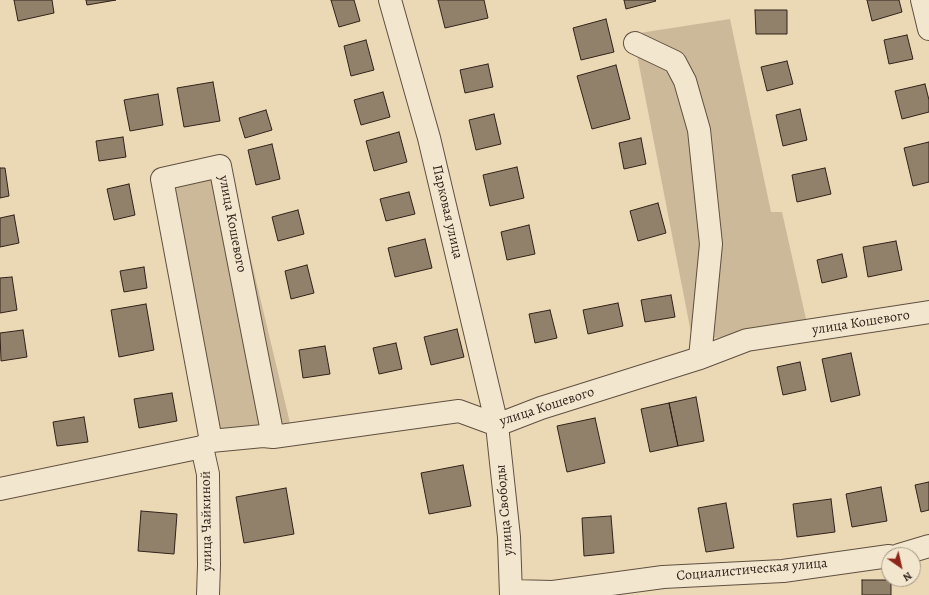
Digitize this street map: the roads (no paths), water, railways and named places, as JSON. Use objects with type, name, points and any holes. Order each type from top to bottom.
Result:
[{"type":"street","name":"Парковая улица","points":[[390,0],[429,138],[497,426]]},
{"type":"street","points":[[922,0],[929,29]]},
{"type":"street","points":[[635,43],[675,62],[686,81],[699,130],[711,244],[700,358]]},
{"type":"street","name":"улица Кошевого","points":[[206,444],[162,179],[220,166],[273,437]]},
{"type":"street","name":"улица Кошевого","points":[[0,489],[206,444],[263,436],[273,437],[459,411],[497,426],[541,408],[700,358],[747,340],[929,312]]},
{"type":"street","name":"улица Свободы","points":[[497,426],[509,537],[511,593]]},
{"type":"street","name":"улица Чайкиной","points":[[206,444],[208,474],[208,595]]},
{"type":"street","name":"Социалистическая улица","points":[[511,593],[664,586],[881,557]]}]
